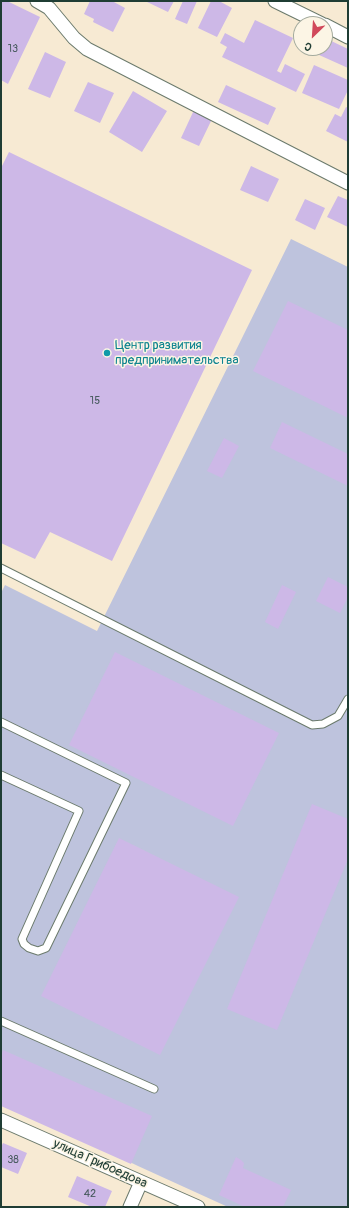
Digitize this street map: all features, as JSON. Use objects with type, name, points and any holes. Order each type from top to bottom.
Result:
[{"type":"street","points":[[37,1],[51,4],[74,38],[87,49],[348,183]]},
{"type":"street","points":[[275,1],[306,16]]},
{"type":"street","points":[[333,29],[348,36]]},
{"type":"street","name":"улица Грибоедова","points":[[1,1120],[198,1207]]},
{"type":"street","points":[[130,1207],[141,1182]]},
{"type":"lane","points":[[1,568],[312,725],[323,724],[338,716],[348,699]]},
{"type":"lane","points":[[1,722],[126,783],[46,948],[38,951],[29,948],[24,944],[22,938],[79,811],[1,774]]},
{"type":"lane","points":[[1,1021],[154,1089]]},
{"type":"shaded area","points":[[291,239],[348,267],[348,1207],[228,1207],[138,1166],[1,1100],[1,593],[5,585],[97,631]]},
{"type":"building","points":[[1,1],[7,1],[40,17],[8,84],[1,80]]},
{"type":"building","points":[[90,1],[112,1],[125,8],[113,32],[93,22],[94,19],[84,14]]},
{"type":"building","points":[[145,1],[174,1],[168,12]]},
{"type":"building","points":[[183,1],[197,1],[187,24],[175,19]]},
{"type":"building","points":[[211,1],[219,1],[232,8],[217,37],[198,28]]},
{"type":"building","points":[[255,20],[293,38],[277,71],[281,73],[285,64],[305,74],[296,92],[222,57],[227,47],[220,43],[225,33],[244,43]]},
{"type":"building","points":[[333,42],[348,49],[348,68],[321,56],[333,56]]},
{"type":"building","points":[[45,52],[66,62],[50,98],[28,89]]},
{"type":"building","points":[[314,65],[348,80],[348,90],[339,109],[302,93]]},
{"type":"building","points":[[88,82],[114,93],[100,123],[74,111]]},
{"type":"building","points":[[226,85],[276,108],[268,125],[218,102]]},
{"type":"building","points":[[133,91],[167,111],[142,152],[109,132]]},
{"type":"building","points":[[346,107],[348,108],[348,142],[326,131],[335,114],[341,117]]},
{"type":"building","points":[[194,110],[212,119],[199,146],[181,138]]},
{"type":"building","name":"Центр развития предпринимательства","points":[[9,152],[252,270],[112,561],[50,532],[35,559],[1,543],[1,168]]},
{"type":"building","points":[[251,166],[279,179],[268,202],[240,190]]},
{"type":"building","points":[[338,196],[348,200],[348,227],[327,217]]},
{"type":"building","points":[[305,199],[325,208],[315,230],[295,220]]},
{"type":"building","points":[[288,301],[348,330],[348,418],[253,371]]},
{"type":"building","points":[[282,422],[348,454],[348,486],[270,448]]},
{"type":"building","points":[[224,438],[239,446],[222,478],[207,471]]},
{"type":"building","points":[[328,577],[348,587],[348,597],[340,613],[316,601]]},
{"type":"building","points":[[282,585],[296,592],[278,629],[265,622]]},
{"type":"building","points":[[115,652],[279,733],[233,826],[69,745]]},
{"type":"building","points":[[312,804],[348,819],[348,859],[277,1030],[227,1009]]},
{"type":"building","points":[[119,838],[239,897],[160,1055],[41,996]]},
{"type":"building","points":[[3,1050],[152,1116],[131,1164],[1,1106],[1,1055]]},
{"type":"building","points":[[3,1143],[27,1153],[18,1174],[1,1167],[1,1147]]},
{"type":"building","points":[[236,1157],[244,1163],[243,1168],[291,1190],[283,1207],[245,1207],[219,1195]]},
{"type":"building","points":[[77,1176],[112,1191],[105,1207],[92,1207],[68,1197]]},
{"type":"place","name":"Центр развития предпринимательства","points":[[107,353]]}]
